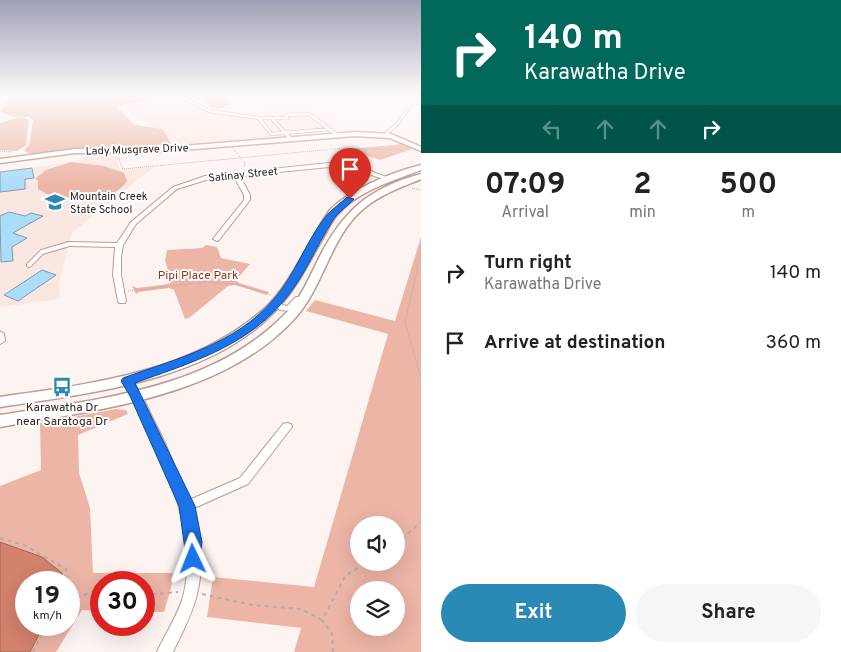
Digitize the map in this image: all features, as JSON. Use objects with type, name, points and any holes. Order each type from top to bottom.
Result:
[{"type":"main road","points":[[0,402],[128,381],[204,354],[236,336],[261,318],[276,299],[334,212],[358,194],[421,167]]},
{"type":"main road","points":[[0,421],[137,396],[213,369],[250,348],[279,327],[292,314],[309,289],[351,214],[378,195],[421,176]]},
{"type":"street","name":"Lady Musgrave Drive","points":[[0,161],[75,151],[158,150],[337,135],[385,135],[421,149]]},
{"type":"street","name":"Satinay Street","points":[[119,245],[133,223],[175,188],[195,180],[341,165],[391,180]]},
{"type":"street","points":[[217,239],[248,200],[236,175]]},
{"type":"street","points":[[69,244],[119,245],[116,257],[122,301]]},
{"type":"street","points":[[276,299],[280,307],[292,307],[309,289]]},
{"type":"street","points":[[0,334],[0,340]]},
{"type":"street","points":[[128,381],[137,396],[187,506],[194,542],[191,591],[165,652]]},
{"type":"street","points":[[187,506],[244,481],[287,427]]},
{"type":"lane","points":[[265,125],[271,134],[329,129]]},
{"type":"lane","points":[[278,125],[291,139]]},
{"type":"lane","points":[[324,125],[337,135]]},
{"type":"lane","points":[[385,135],[395,125]]},
{"type":"lane","points":[[29,266],[42,252],[69,244]]},
{"type":"path","points":[[228,144],[244,163],[244,168],[254,173]]},
{"type":"path","points":[[116,153],[123,169],[344,148],[404,150]]},
{"type":"path","points":[[421,254],[405,322],[421,378]]},
{"type":"path","points":[[120,292],[206,282],[236,284],[276,299]]},
{"type":"path","points":[[405,536],[421,522]]},
{"type":"path","points":[[0,538],[9,539],[45,555],[66,569],[66,571]]},
{"type":"path","points":[[322,620],[346,575],[353,571]]},
{"type":"path","points":[[155,594],[191,591],[252,605],[301,609],[322,620],[332,634],[333,652]]},
{"type":"path","points":[[33,652],[41,636]]},
{"type":"shaded area","points":[[148,125],[333,125],[341,131],[177,145],[165,129]]},
{"type":"shaded area","name":"Mountain Creek State School","points":[[92,153],[115,154],[120,170],[154,167],[72,233],[59,283],[60,299],[0,307],[0,172],[78,161]]},
{"type":"shaded area","points":[[0,542],[42,557],[60,571],[15,571],[15,636],[38,636],[30,652],[0,652]]},
{"type":"green space","points":[[0,125],[28,125],[26,145],[17,151],[0,150]]},
{"type":"green space","points":[[32,125],[138,125],[163,129],[172,145],[74,148],[37,154],[28,153],[24,150],[29,145]]},
{"type":"green space","points":[[402,144],[412,149],[380,160],[349,149]]},
{"type":"green space","points":[[71,162],[104,166],[124,173],[127,181],[119,189],[98,199],[72,200],[60,198],[38,189],[38,180],[35,179],[46,170]]},
{"type":"green space","points":[[421,237],[421,652],[294,652],[301,628],[207,617],[213,577],[314,587],[388,334],[306,311],[315,300],[395,321]]},
{"type":"green space","name":"Pipi Place Park","points":[[206,245],[217,247],[221,258],[250,264],[236,280],[239,283],[269,292],[267,295],[235,285],[228,286],[189,318],[185,319],[174,290],[169,288],[136,294],[132,286],[137,288],[168,284],[172,281],[165,261],[167,250],[202,248]]},
{"type":"green space","points":[[116,409],[126,410],[128,414],[78,435],[79,473],[90,508],[93,571],[90,571],[90,610],[82,610],[80,613],[80,571],[15,571],[15,636],[66,636],[56,652],[0,652],[0,486],[41,470],[40,423]]},
{"type":"green space","points":[[155,573],[173,573],[171,588],[164,612],[155,612]]},
{"type":"building","points":[[32,168],[34,178],[25,179],[25,189],[0,192],[0,172]]},
{"type":"building","points":[[9,212],[25,216],[31,213],[43,216],[13,233],[27,238],[12,247],[13,261],[1,262],[0,216]]},
{"type":"building","points":[[42,270],[56,275],[18,301],[4,295]]},
{"type":"place","name":"Mountain Creek State School","points":[[55,202]]},
{"type":"place","name":"Karawatha Dr near Saratoga Dr","points":[[62,387]]},
{"type":"route","points":[[193,559],[194,542],[187,506],[137,396],[128,381],[204,354],[236,336],[261,318],[278,302],[295,278],[331,217],[350,199]]}]
